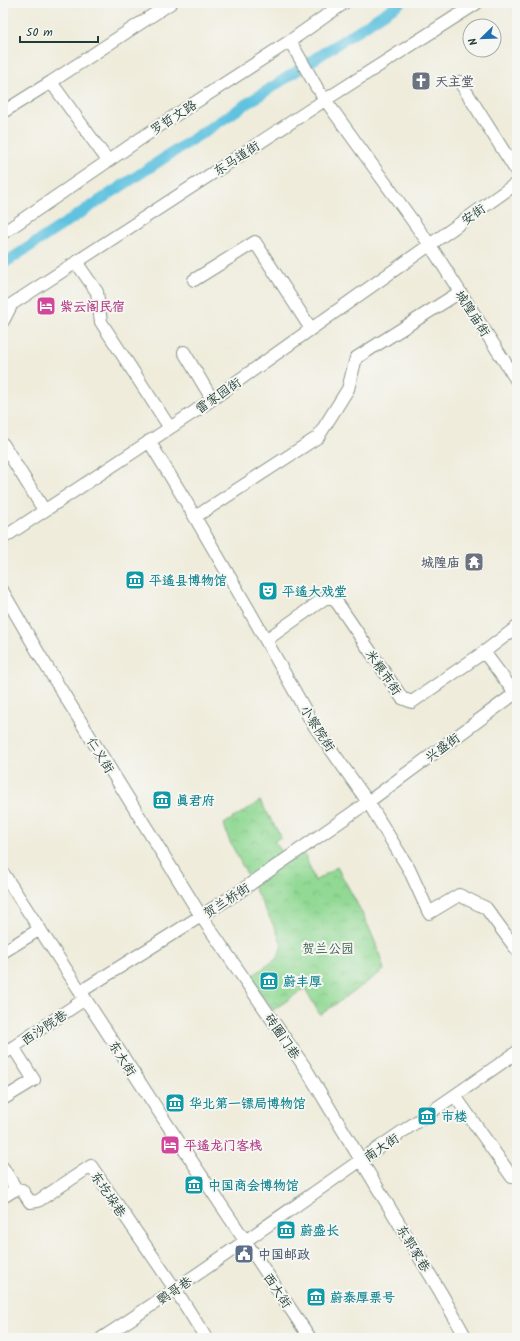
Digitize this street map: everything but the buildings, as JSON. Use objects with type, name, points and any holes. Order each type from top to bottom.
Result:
[{"type":"street","points":[[3,112],[171,3]]},
{"type":"street","name":"罗哲文路","points":[[3,233],[108,161],[290,41],[344,3]]},
{"type":"street","name":"东马道街","points":[[3,321],[12,304],[76,262],[321,94],[477,3]]},
{"type":"street","name":"城隍庙街","points":[[290,41],[321,94],[430,245],[517,381]]},
{"type":"street","points":[[51,82],[108,161]]},
{"type":"street","points":[[460,82],[517,172]]},
{"type":"street","name":"安街","points":[[430,245],[517,183]]},
{"type":"street","points":[[194,280],[255,242],[311,329]]},
{"type":"street","name":"雷家园街","points":[[3,538],[170,428],[430,245]]},
{"type":"street","points":[[76,262],[97,292],[101,322],[170,428]]},
{"type":"street","points":[[195,517],[318,437],[348,389],[356,358],[460,292]]},
{"type":"street","points":[[184,352],[212,399]]},
{"type":"street","name":"小察院街","points":[[149,441],[195,517],[313,724],[368,802],[409,869],[429,913],[459,895],[486,908],[517,950]]},
{"type":"street","points":[[3,444],[44,510]]},
{"type":"street","name":"仁义街","points":[[3,592],[42,659],[201,916]]},
{"type":"street","name":"米粮市街","points":[[266,640],[325,598],[334,598],[402,698],[412,702],[517,627]]},
{"type":"street","points":[[484,652],[516,694]]},
{"type":"street","name":"兴盛街","points":[[368,802],[516,694]]},
{"type":"street","name":"贺兰桥街","points":[[83,995],[201,916],[240,892],[368,802]]},
{"type":"street","name":"东大街","points":[[3,873],[245,1242]]},
{"type":"street","name":"砖圈门巷","points":[[201,916],[306,1069],[361,1160]]},
{"type":"street","points":[[3,952],[40,929]]},
{"type":"street","name":"西沙院巷","points":[[3,1054],[83,995]]},
{"type":"street","points":[[3,1098],[34,1080],[13,1047]]},
{"type":"street","name":"南大街","points":[[245,1242],[517,1052]]},
{"type":"street","points":[[455,1096],[512,1177],[517,1173]]},
{"type":"street","name":"东郭家巷","points":[[361,1160],[441,1293],[466,1338]]},
{"type":"street","name":"东圪垛巷","points":[[16,1189],[22,1190],[30,1202],[38,1201],[91,1166],[175,1289]]},
{"type":"street","points":[[3,1168],[16,1189],[3,1197]]},
{"type":"street","name":"鹦哥巷","points":[[102,1338],[245,1242]]},
{"type":"street","name":"西大街","points":[[245,1242],[310,1338]]},
{"type":"street","points":[[175,1289],[206,1338]]},
{"type":"green space","name":"贺兰公园","points":[[260,801],[281,837],[274,841],[290,862],[304,853],[315,881],[337,867],[370,930],[384,970],[320,1015],[305,988],[273,1010],[249,978],[278,958],[282,944],[229,840],[224,824]]},
{"type":"waterway","points":[[3,264],[400,3]]},
{"type":"place","name":"天主堂","points":[[421,81]]},
{"type":"place","name":"紫云阁民宿","points":[[46,306]]},
{"type":"place","name":"城隍庙","points":[[474,562]]},
{"type":"place","name":"平遥县博物馆","points":[[135,580]]},
{"type":"place","name":"平遥大戏堂","points":[[268,591]]},
{"type":"place","name":"真君府","points":[[162,800]]},
{"type":"place","name":"蔚丰厚","points":[[269,981]]},
{"type":"place","name":"华北第一镖局博物馆","points":[[175,1103]]},
{"type":"place","name":"市楼","points":[[427,1116]]},
{"type":"place","name":"平遥龙门客栈","points":[[170,1145]]},
{"type":"place","name":"中国商会博物馆","points":[[194,1185]]},
{"type":"place","name":"蔚盛长","points":[[286,1230]]},
{"type":"place","name":"中国邮政","points":[[244,1254]]},
{"type":"place","name":"蔚泰厚票号","points":[[316,1297]]}]
